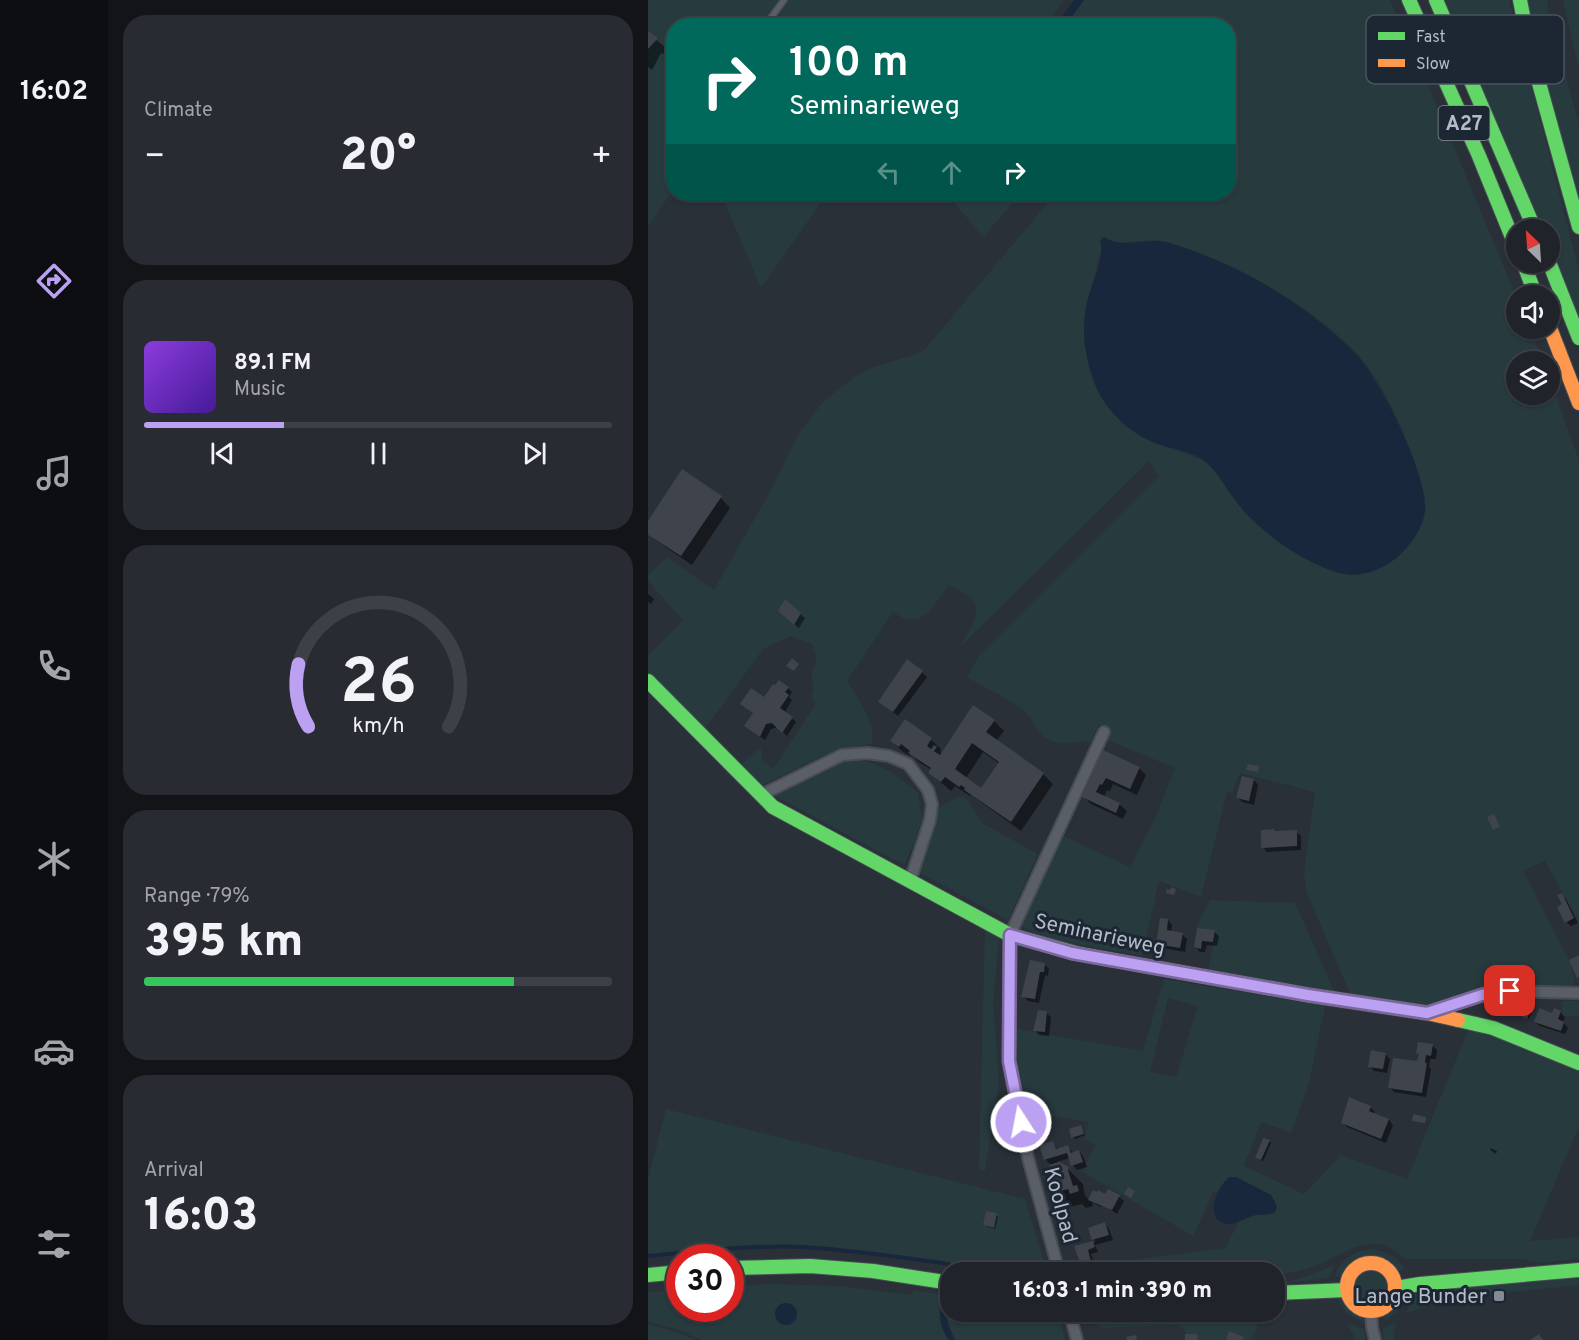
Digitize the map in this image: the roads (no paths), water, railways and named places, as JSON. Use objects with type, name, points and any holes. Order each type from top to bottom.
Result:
[{"type":"main road","name":"A27","points":[[1409,0],[1416,15]]},
{"type":"main road","name":"A27","points":[[1436,0],[1442,15]]},
{"type":"main road","points":[[1520,0],[1523,15]]},
{"type":"main road","name":"A27","points":[[1447,84],[1506,223]]},
{"type":"main road","name":"A27","points":[[1472,84],[1530,219]]},
{"type":"main road","points":[[1539,84],[1579,227]]},
{"type":"main road","points":[[1553,273],[1579,338]]},
{"type":"main road","points":[[1554,339],[1579,403]]},
{"type":"main road","name":"Seminarieweg","points":[[648,681],[773,807],[1010,935],[1072,953],[1308,995],[1427,1013],[1493,1028],[1579,1063]]},
{"type":"main road","points":[[1371,1263],[1378,1264],[1391,1273],[1396,1288],[1394,1296],[1385,1307],[1371,1312],[1355,1305],[1349,1298],[1347,1290],[1350,1274],[1356,1268],[1371,1263]]},
{"type":"main road","points":[[744,1268],[810,1266],[873,1271],[940,1281]]},
{"type":"main road","points":[[1396,1288],[1579,1270]]},
{"type":"main road","points":[[648,1275],[666,1273]]},
{"type":"main road","points":[[1285,1293],[1347,1290]]},
{"type":"street","points":[[1010,935],[1104,732]]},
{"type":"street","points":[[761,795],[842,755],[867,753],[889,756],[908,764],[928,790],[932,804],[930,820],[910,881]]},
{"type":"street","name":"Koolpad","points":[[1010,935],[1009,1061],[1030,1167],[1056,1262]]},
{"type":"street","points":[[1427,1013],[1485,994],[1510,991],[1579,993]]},
{"type":"street","points":[[1371,1312],[1375,1340]]},
{"type":"street","points":[[1072,1322],[1077,1340]]},
{"type":"lane","points":[[771,18],[784,0]]},
{"type":"water","points":[[1074,0],[1084,0],[1071,18],[1061,18]]},
{"type":"water","points":[[1104,237],[1111,241],[1127,243],[1162,241],[1220,262],[1291,300],[1353,351],[1376,382],[1400,427],[1411,452],[1424,495],[1425,511],[1421,526],[1403,552],[1385,566],[1371,572],[1350,575],[1309,561],[1258,526],[1238,504],[1213,469],[1202,459],[1148,440],[1130,429],[1114,415],[1097,389],[1087,359],[1084,338],[1086,307],[1101,256],[1100,241]]},
{"type":"water","points":[[1230,1177],[1236,1177],[1271,1195],[1277,1206],[1275,1212],[1252,1216],[1233,1224],[1221,1222],[1214,1213],[1215,1199]]},
{"type":"water","points":[[786,1303],[794,1306],[797,1314],[794,1322],[786,1325],[778,1322],[775,1314],[778,1306]]},
{"type":"water","points":[[948,1322],[955,1340],[949,1340],[941,1323]]},
{"type":"waterway","points":[[648,1256],[706,1250],[803,1247],[940,1263]]},
{"type":"place","name":"Lange Bunder","points":[[1499,1296]]}]
